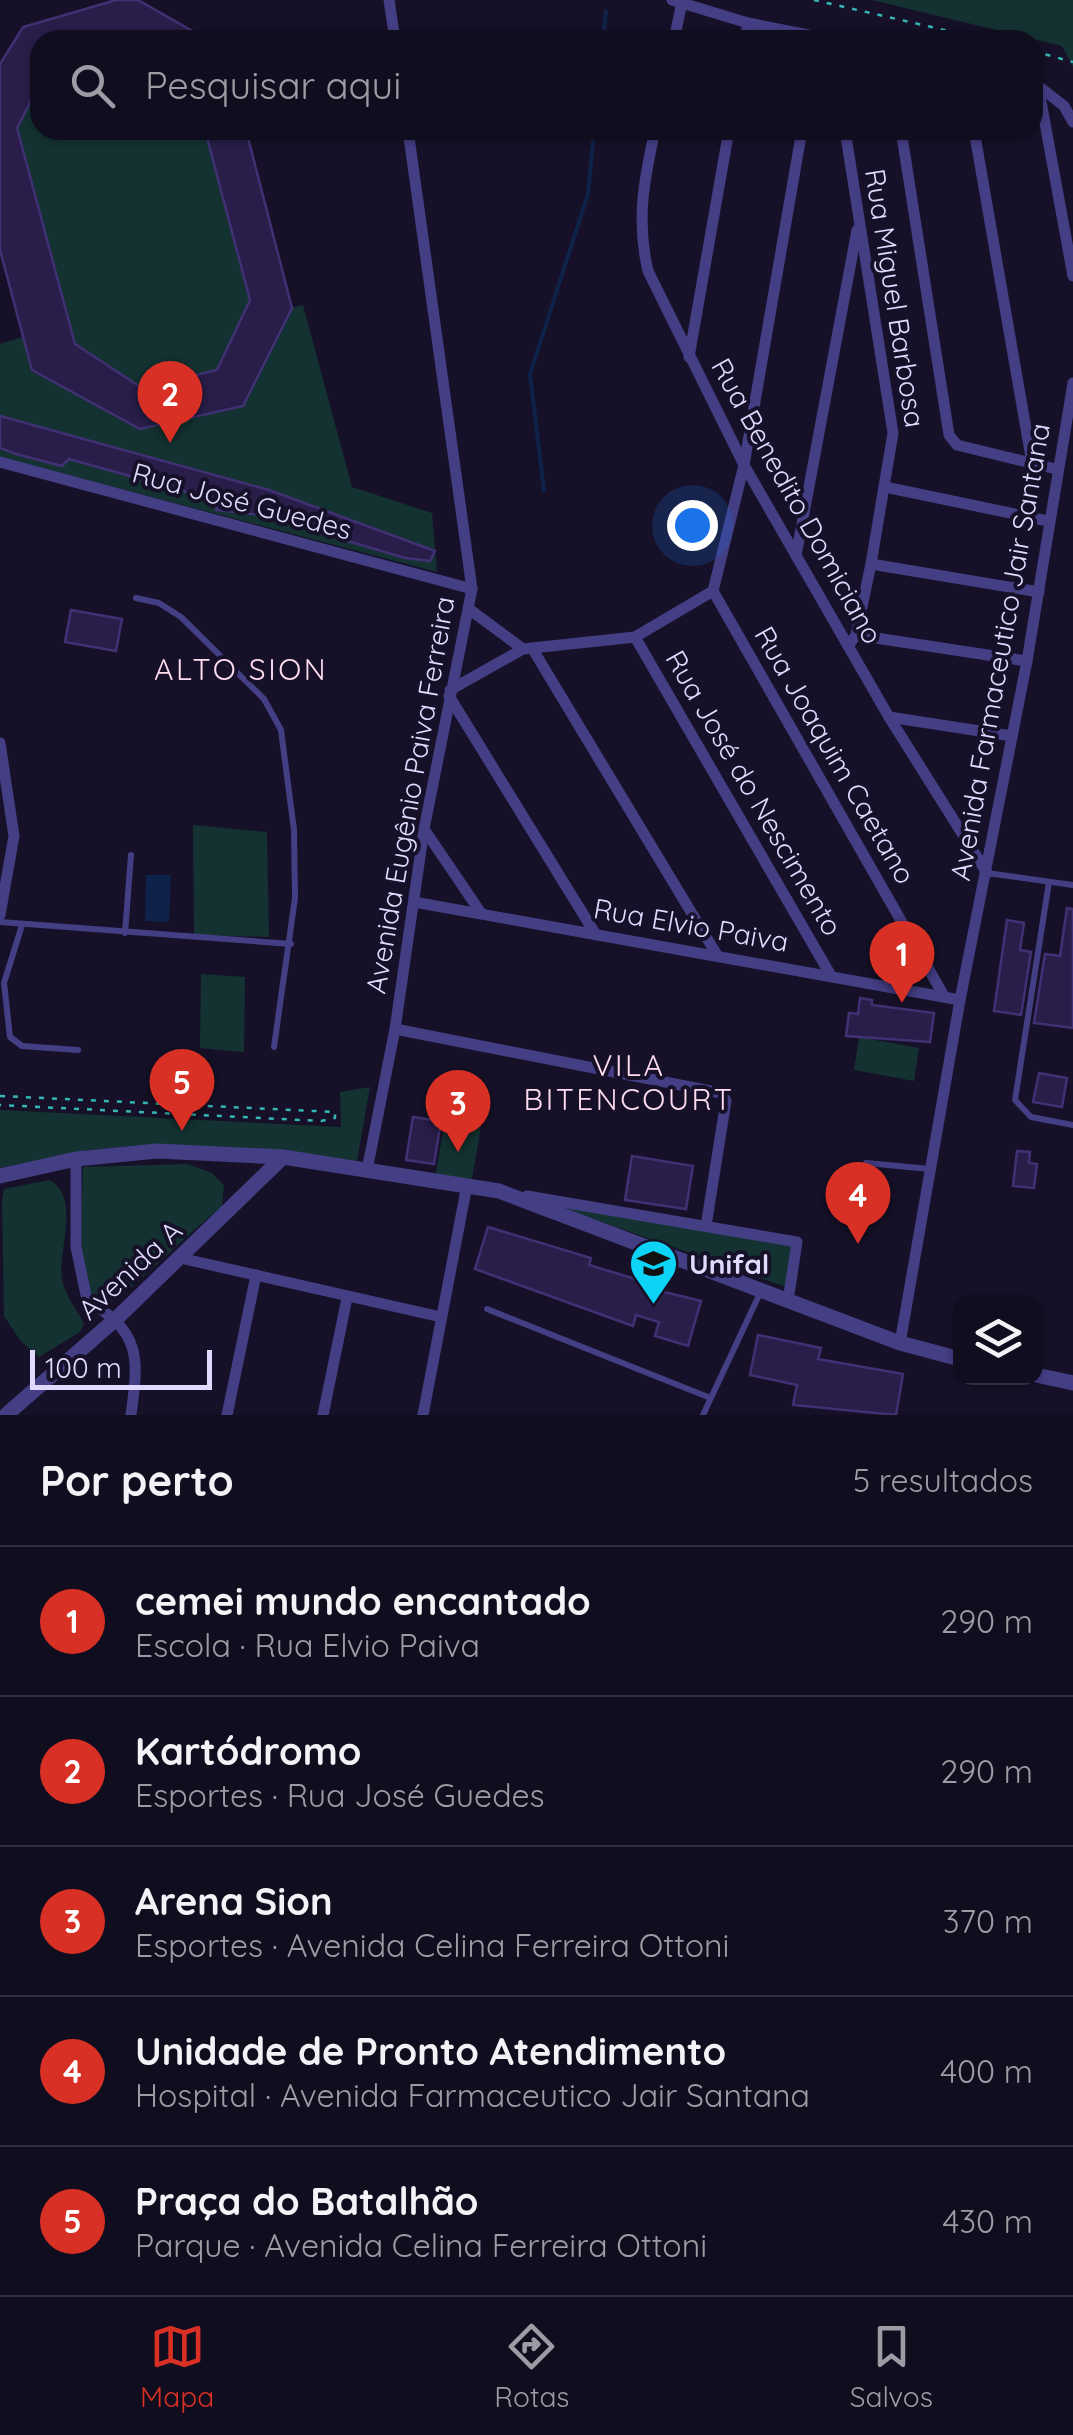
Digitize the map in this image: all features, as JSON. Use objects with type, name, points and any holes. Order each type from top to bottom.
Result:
[{"type":"street","points":[[389,0],[394,30]]},
{"type":"street","points":[[675,30],[677,1],[781,30]]},
{"type":"street","points":[[747,30],[748,23]]},
{"type":"street","points":[[1043,90],[1064,106],[1073,122]]},
{"type":"street","points":[[1043,121],[1073,276]]},
{"type":"street","name":"Avenida Eugênio Paiva Ferreira","points":[[367,1170],[395,1029],[424,828],[472,589],[409,140]]},
{"type":"street","name":"Rua Benedito Domiciano","points":[[653,140],[640,200],[640,237],[648,270],[744,465],[796,556],[852,640],[889,717],[987,873]]},
{"type":"street","points":[[688,357],[727,140]]},
{"type":"street","points":[[596,935],[450,693],[528,648],[635,638],[713,591],[744,465],[800,140]]},
{"type":"street","name":"Rua Miguel Barbosa","points":[[846,140],[893,432],[871,564],[852,640]]},
{"type":"street","points":[[903,140],[949,435],[958,445],[1056,469]]},
{"type":"street","points":[[976,140],[1032,463]]},
{"type":"street","points":[[796,556],[858,222]]},
{"type":"street","name":"Avenida Farmaceutico Jair Santana","points":[[900,1343],[960,1000],[1027,661],[1073,384]]},
{"type":"street","name":"Rua José Guedes","points":[[0,462],[472,589]]},
{"type":"street","points":[[885,487],[1048,521]]},
{"type":"street","points":[[871,564],[1039,592]]},
{"type":"street","name":"Rua Joaquim Caetano","points":[[713,591],[944,996]]},
{"type":"street","points":[[469,609],[528,648],[717,955]]},
{"type":"street","name":"Rua José do Nescimento","points":[[635,638],[830,974]]},
{"type":"street","points":[[852,640],[1027,661]]},
{"type":"street","points":[[889,717],[1012,736]]},
{"type":"street","points":[[0,743],[3,786],[14,836],[0,918]]},
{"type":"street","points":[[424,828],[480,913]]},
{"type":"street","name":"Rua Elvio Paiva","points":[[414,902],[960,1000]]},
{"type":"street","points":[[395,1029],[721,1093],[726,1102],[706,1226]]},
{"type":"street","points":[[0,1176],[76,1159],[157,1152],[283,1157],[367,1170],[798,1242],[788,1301]]},
{"type":"street","name":"Avenida A","points":[[6,1415],[117,1318],[283,1157]]},
{"type":"street","points":[[76,1159],[80,1278],[86,1300],[117,1318],[137,1356],[131,1415]]},
{"type":"street","points":[[423,1415],[466,1186]]},
{"type":"street","points":[[498,1191],[900,1343],[953,1357]]},
{"type":"street","points":[[180,1258],[442,1317]]},
{"type":"street","points":[[226,1415],[256,1275]]},
{"type":"street","points":[[324,1415],[346,1298]]},
{"type":"street","points":[[1043,1377],[1073,1383]]},
{"type":"lane","points":[[136,598],[159,604],[181,617],[264,699],[281,730],[294,830],[292,944],[274,1047]]},
{"type":"lane","points":[[125,934],[131,855]]},
{"type":"lane","points":[[987,873],[1073,886]]},
{"type":"lane","points":[[1049,882],[1015,1100],[1031,1117],[1073,1125]]},
{"type":"lane","points":[[0,918],[22,926],[292,944]]},
{"type":"lane","points":[[22,926],[4,983],[10,1037],[22,1046],[78,1050]]},
{"type":"lane","points":[[866,1162],[930,1169]]},
{"type":"lane","points":[[702,1415],[761,1290]]},
{"type":"lane","points":[[487,1309],[708,1398]]},
{"type":"path","points":[[814,0],[944,30]]},
{"type":"path","points":[[1043,54],[1073,62]]},
{"type":"path","points":[[0,1096],[335,1112],[335,1118],[321,1121],[0,1104]]},
{"type":"green space","points":[[116,0],[137,0],[64,30],[30,30],[30,140],[249,140],[292,308],[303,305],[352,487],[432,513],[437,572],[0,457],[0,344],[23,337],[0,250],[0,64],[23,27]]},
{"type":"green space","points":[[872,0],[1073,0],[1073,67],[1062,46],[1043,41],[1043,30],[996,30]]},
{"type":"green space","points":[[193,825],[267,832],[269,937],[194,935]]},
{"type":"green space","points":[[201,974],[245,977],[244,1052],[200,1048]]},
{"type":"green space","points":[[859,1037],[919,1048],[914,1081],[854,1070]]},
{"type":"green space","points":[[370,1087],[357,1161],[298,1153],[142,1145],[88,1150],[0,1168],[0,1110],[341,1127],[340,1092]]},
{"type":"green space","points":[[445,1120],[481,1127],[471,1184],[435,1178]]},
{"type":"green space","points":[[187,1164],[212,1173],[224,1185],[222,1207],[117,1298],[106,1302],[93,1297],[83,1266],[83,1167]]},
{"type":"green space","points":[[49,1180],[59,1188],[66,1211],[62,1279],[84,1323],[80,1332],[39,1357],[20,1340],[4,1316],[2,1200],[4,1189]]},
{"type":"green space","points":[[531,1197],[798,1242],[792,1289]]},
{"type":"water","points":[[146,875],[171,875],[169,922],[145,921]]},
{"type":"building","points":[[116,0],[138,0],[190,30],[30,30],[30,103],[17,128],[75,344],[142,388],[217,370],[250,300],[208,140],[249,140],[292,308],[243,406],[140,429],[32,370],[0,250],[0,64],[23,27]]},
{"type":"building","points":[[0,416],[269,490],[435,551],[430,561],[405,558],[260,515],[216,510],[219,501],[69,459],[62,466],[16,454],[0,448]]},
{"type":"building","points":[[71,610],[122,619],[116,651],[65,642]]},
{"type":"building","points":[[1067,908],[1073,909],[1073,1028],[1034,1023],[1045,954],[1060,956]]},
{"type":"building","points":[[1007,920],[1024,923],[1020,950],[1031,952],[1021,1015],[994,1011]]},
{"type":"building","points":[[860,998],[872,1000],[872,1005],[934,1013],[930,1042],[846,1036],[849,1013],[858,1014]]},
{"type":"building","points":[[1039,1073],[1067,1078],[1062,1107],[1033,1102]]},
{"type":"building","points":[[413,1117],[441,1121],[434,1164],[406,1160]]},
{"type":"building","points":[[1017,1151],[1030,1152],[1029,1163],[1037,1164],[1034,1188],[1013,1186]]},
{"type":"building","points":[[632,1156],[693,1166],[686,1209],[625,1200]]},
{"type":"building","points":[[488,1227],[591,1258],[589,1265],[649,1283],[648,1288],[701,1301],[688,1346],[655,1336],[659,1322],[636,1315],[633,1326],[475,1269]]},
{"type":"building","points":[[758,1335],[821,1348],[818,1359],[903,1374],[896,1415],[793,1405],[797,1385],[750,1375]]},
{"type":"waterway","points":[[604,30],[606,11]]},
{"type":"waterway","points":[[544,491],[530,374],[588,194],[593,140]]},
{"type":"place","name":"Kartódromo","points":[[170,443]]},
{"type":"place","name":"cemei mundo encantado","points":[[902,1003]]},
{"type":"place","name":"Praça do Batalhão","points":[[182,1131]]},
{"type":"place","name":"Arena Sion","points":[[458,1152]]},
{"type":"place","name":"Unidade de Pronto Atendimento","points":[[858,1244]]},
{"type":"place","name":"Unifal","points":[[654,1306]]},
{"type":"district","name":"ALTO SION","points":[[241,670]]},
{"type":"district","name":"VILA BITENCOURT","points":[[629,1083]]}]
